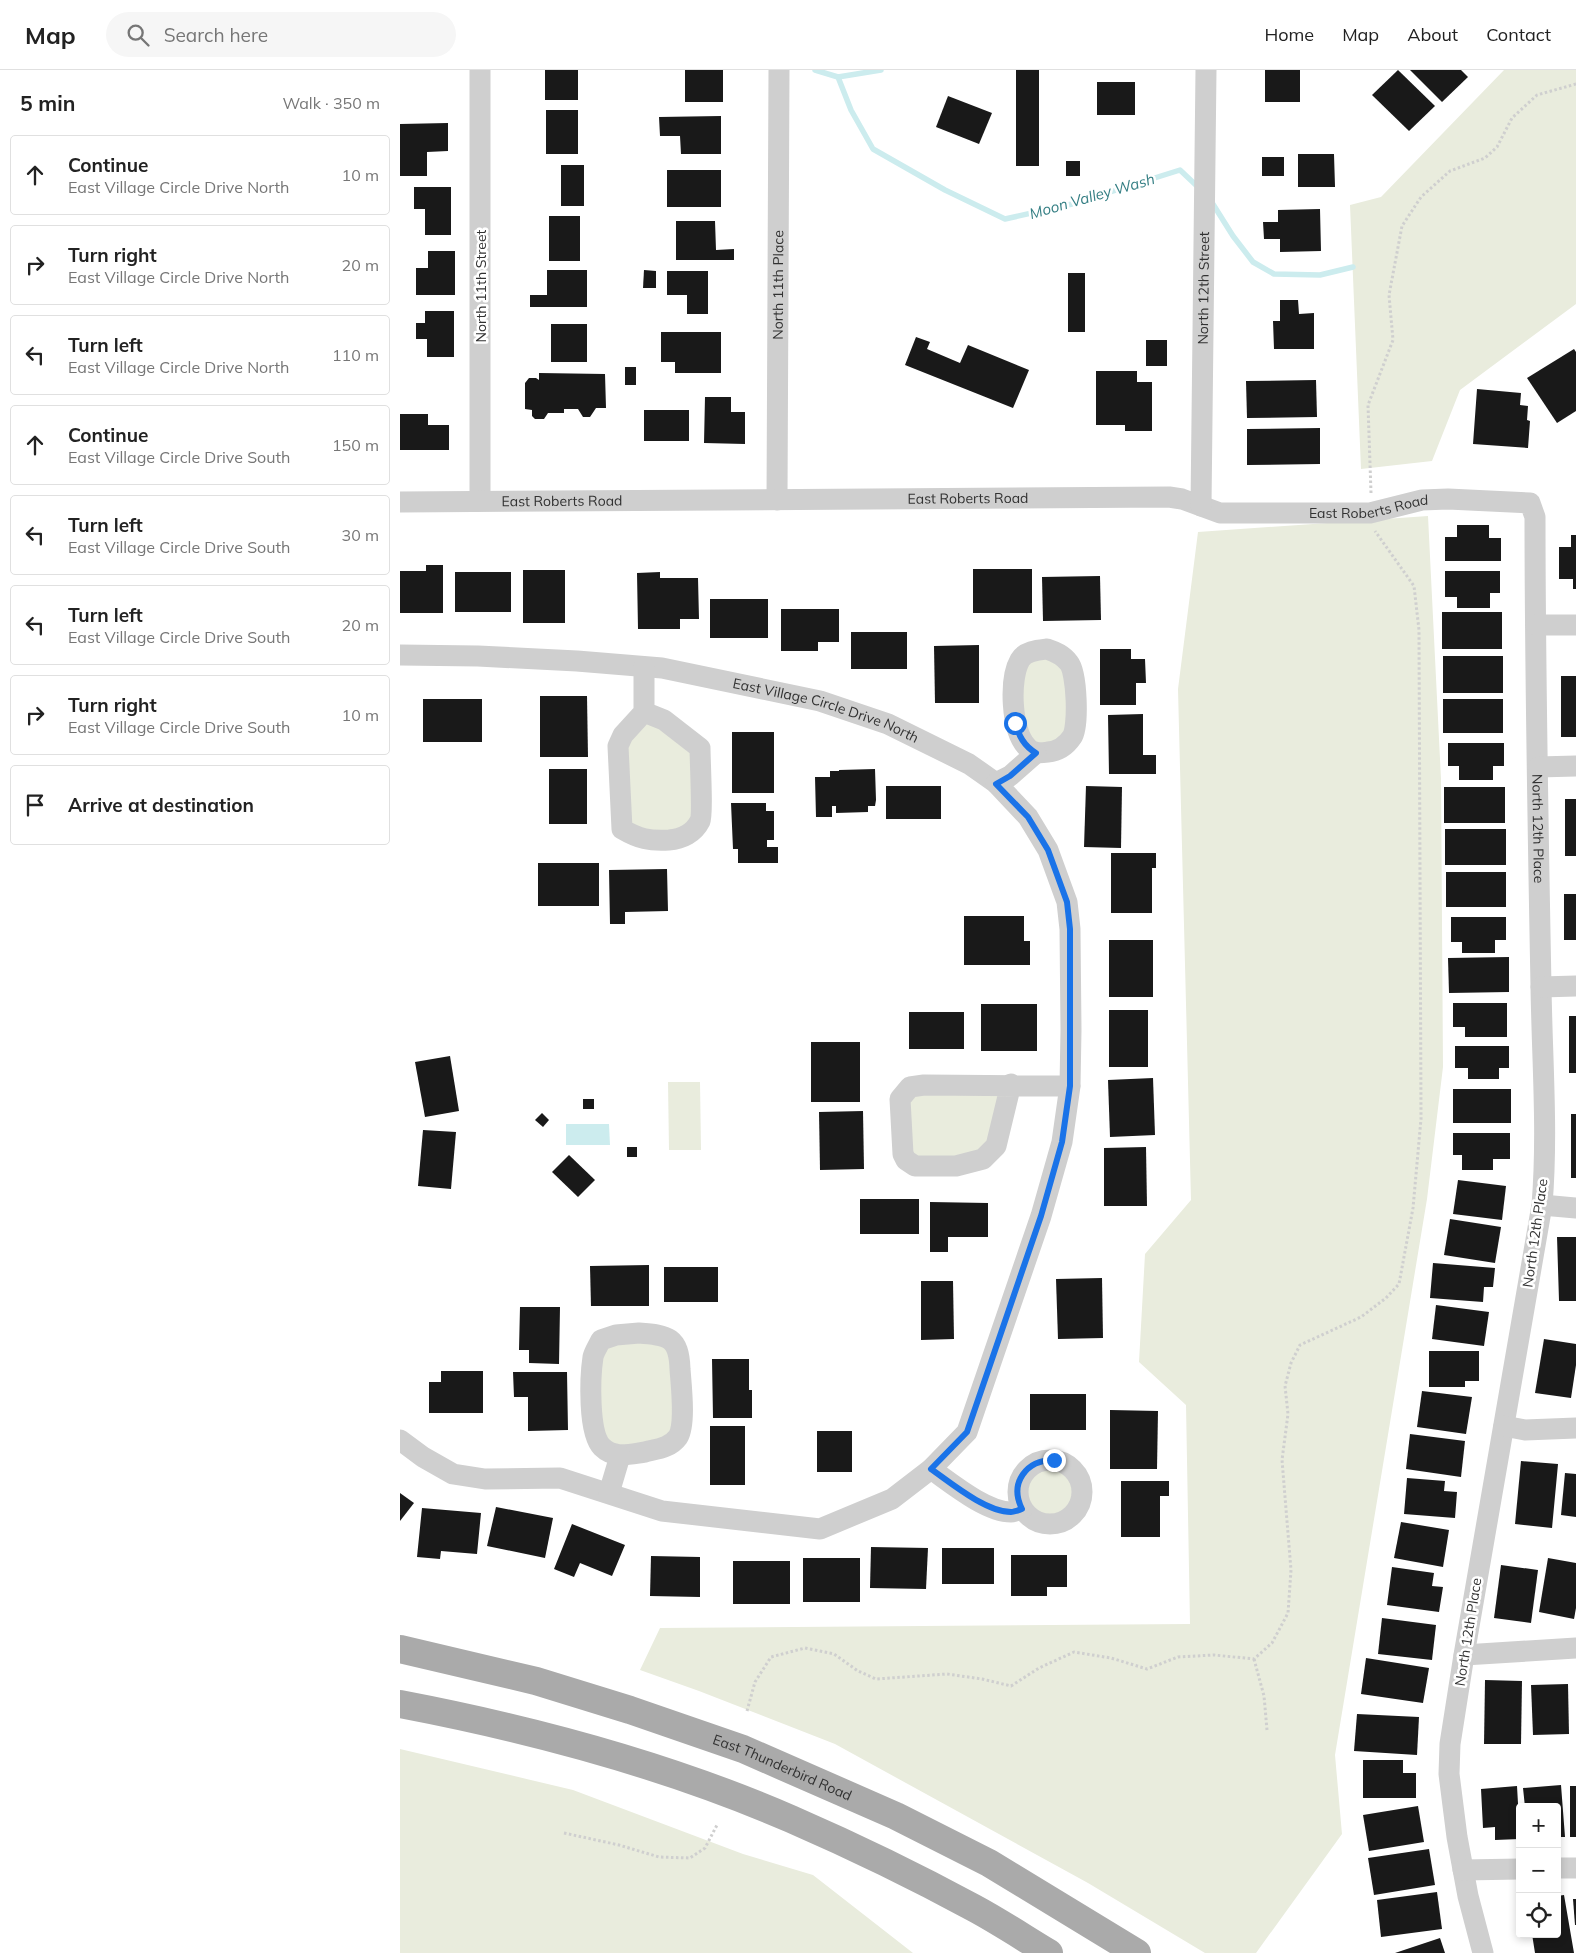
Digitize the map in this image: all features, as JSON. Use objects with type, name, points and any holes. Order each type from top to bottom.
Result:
[{"type":"main road","name":"East Thunderbird Road","points":[[400,1649],[536,1681],[630,1710],[744,1749],[896,1816],[989,1863],[1137,1953]]},
{"type":"main road","points":[[400,1704],[475,1719],[626,1760],[790,1818],[882,1861],[975,1909],[1048,1953]]},
{"type":"street","name":"North 11th Street","points":[[480,70],[480,501]]},
{"type":"street","name":"North 11th Place","points":[[777,500],[779,70]]},
{"type":"street","name":"North 12th Street","points":[[1201,506],[1206,70]]},
{"type":"street","name":"East Roberts Road","points":[[400,502],[1169,497],[1182,499],[1220,513],[1370,513],[1422,500],[1448,499],[1530,503]]},
{"type":"street","name":"North 12th Place","points":[[1483,1953],[1474,1924],[1463,1870],[1449,1774],[1450,1744],[1464,1655],[1542,1205],[1545,1137],[1541,987],[1535,516],[1530,503]]},
{"type":"street","points":[[1536,625],[1576,626]]},
{"type":"street","points":[[996,784],[1010,776],[1036,753],[1055,752],[1068,744],[1076,732],[1074,678],[1070,664],[1060,654],[1047,649],[1032,650],[1020,658],[1014,686],[1015,723],[1028,748],[1036,753]]},
{"type":"street","name":"East Village Circle Drive North","points":[[400,655],[538,659],[662,668],[820,701],[888,724],[969,764],[996,784],[1028,817],[1048,850],[1067,902],[1070,929],[1070,1086],[1062,1142],[1041,1216],[967,1432],[931,1469],[892,1499],[820,1529],[662,1511],[560,1478],[485,1479],[453,1474],[423,1457],[400,1440]]},
{"type":"street","points":[[644,667],[644,712],[623,735],[618,746],[622,829],[638,838],[657,841],[680,840],[692,832],[701,820],[700,748],[664,720],[644,712]]},
{"type":"street","points":[[1538,767],[1576,766]]},
{"type":"street","points":[[1541,987],[1576,986]]},
{"type":"street","points":[[1011,1084],[996,1146],[983,1159],[956,1166],[915,1166],[906,1160],[903,1154],[900,1099],[910,1087],[924,1085],[1011,1084],[1070,1086]]},
{"type":"street","points":[[1542,1205],[1576,1208]]},
{"type":"street","points":[[639,1332],[660,1334],[675,1343],[680,1355],[682,1416],[679,1436],[666,1448],[620,1456],[603,1448],[595,1438],[591,1398],[593,1355],[600,1340],[616,1335],[639,1332]]},
{"type":"street","points":[[1504,1426],[1525,1430],[1576,1428]]},
{"type":"street","points":[[609,1493],[620,1456]]},
{"type":"street","points":[[931,1469],[968,1495],[994,1508],[1011,1512],[1022,1509]]},
{"type":"street","points":[[1464,1655],[1576,1648]]},
{"type":"street","points":[[1561,1868],[1576,1868]]},
{"type":"street","points":[[1463,1870],[1516,1869]]},
{"type":"path","points":[[747,1711],[755,1682],[771,1657],[805,1648],[834,1654],[858,1671],[876,1679],[947,1674],[982,1679],[1011,1686],[1039,1668],[1074,1652],[1111,1658],[1147,1668],[1178,1657],[1214,1655],[1254,1659],[1272,1643],[1288,1613],[1291,1570],[1282,1460],[1288,1414],[1285,1386],[1291,1363],[1300,1344],[1361,1317],[1386,1298],[1399,1284],[1413,1208],[1421,1119],[1419,630],[1414,586],[1372,527],[1370,513],[1368,405],[1393,340],[1389,295],[1402,226],[1421,197],[1450,171],[1485,158],[1497,147],[1512,118],[1537,95],[1576,84]]},
{"type":"path","points":[[1254,1659],[1264,1696],[1267,1730]]},
{"type":"path","points":[[564,1833],[659,1857],[690,1858],[705,1848],[716,1826]]},
{"type":"shaded area","points":[[1504,70],[1576,70],[1576,304],[1460,390],[1432,461],[1361,469],[1350,205],[1381,197]]},
{"type":"shaded area","points":[[1428,516],[1441,779],[1443,1067],[1427,1199],[1335,1755],[1342,1834],[1256,1953],[1205,1953],[1088,1883],[835,1744],[640,1670],[660,1628],[1190,1624],[1186,1405],[1139,1362],[1145,1254],[1191,1200],[1178,689],[1198,532]]},
{"type":"shaded area","points":[[1060,654],[1075,732],[1036,753],[1014,685],[1020,658]]},
{"type":"shaded area","points":[[644,712],[700,748],[692,832],[622,829],[623,735]]},
{"type":"shaded area","points":[[668,1082],[700,1082],[701,1150],[669,1150]]},
{"type":"shaded area","points":[[1011,1084],[983,1159],[906,1160],[910,1087]]},
{"type":"shaded area","points":[[601,1340],[675,1343],[679,1436],[620,1456],[595,1438]]},
{"type":"shaded area","points":[[1050,1460],[1062,1462],[1073,1469],[1080,1480],[1082,1492],[1080,1504],[1073,1515],[1062,1522],[1050,1524],[1038,1522],[1027,1515],[1020,1504],[1018,1492],[1020,1480],[1027,1469],[1038,1462]]},
{"type":"shaded area","points":[[400,1749],[573,1790],[743,1854],[813,1875],[913,1953],[400,1953]]},
{"type":"water","points":[[566,1124],[609,1124],[610,1145],[566,1145]]},
{"type":"building","points":[[545,70],[578,70],[578,100],[545,100]]},
{"type":"building","points":[[685,70],[723,70],[723,102],[685,102]]},
{"type":"building","points":[[1016,70],[1039,70],[1039,166],[1016,166]]},
{"type":"building","points":[[1265,70],[1300,70],[1300,102],[1265,102]]},
{"type":"building","points":[[1398,70],[1435,106],[1409,131],[1372,95]]},
{"type":"building","points":[[1410,70],[1461,70],[1468,77],[1442,102]]},
{"type":"building","points":[[1097,82],[1135,82],[1135,115],[1097,115]]},
{"type":"building","points":[[948,96],[992,113],[979,144],[936,127]]},
{"type":"building","points":[[546,110],[578,110],[578,154],[546,154]]},
{"type":"building","points":[[721,116],[721,154],[681,154],[680,136],[660,136],[659,117]]},
{"type":"building","points":[[448,123],[448,151],[427,152],[427,176],[400,176],[400,124]]},
{"type":"building","points":[[1298,154],[1334,154],[1335,187],[1298,187]]},
{"type":"building","points":[[1262,157],[1284,157],[1284,176],[1262,176]]},
{"type":"building","points":[[1066,161],[1080,161],[1080,176],[1066,176]]},
{"type":"building","points":[[561,165],[584,165],[584,206],[561,206]]},
{"type":"building","points":[[667,170],[721,170],[721,207],[667,207]]},
{"type":"building","points":[[414,187],[451,187],[451,235],[425,235],[425,209],[414,209]]},
{"type":"building","points":[[1320,209],[1321,251],[1280,252],[1280,239],[1264,239],[1263,222],[1278,222],[1278,210]]},
{"type":"building","points":[[549,216],[580,216],[580,261],[549,261]]},
{"type":"building","points":[[676,221],[715,221],[716,250],[734,249],[734,260],[676,260]]},
{"type":"building","points":[[428,251],[455,251],[455,295],[416,295],[416,268],[428,268]]},
{"type":"building","points":[[547,270],[587,270],[587,307],[530,307],[530,295],[547,295]]},
{"type":"building","points":[[644,270],[656,271],[656,288],[643,288]]},
{"type":"building","points":[[667,271],[708,271],[708,314],[687,314],[687,295],[667,295]]},
{"type":"building","points":[[1068,273],[1085,273],[1085,332],[1068,332]]},
{"type":"building","points":[[1280,300],[1298,300],[1299,314],[1314,313],[1314,349],[1274,349],[1273,321],[1280,321]]},
{"type":"building","points":[[425,311],[454,311],[454,357],[427,357],[427,339],[416,339],[416,323],[425,323]]},
{"type":"building","points":[[551,324],[587,324],[587,362],[551,362]]},
{"type":"building","points":[[661,332],[721,332],[721,373],[675,373],[675,362],[661,362]]},
{"type":"building","points":[[916,337],[930,342],[927,349],[960,363],[968,345],[1029,370],[1013,408],[905,365]]},
{"type":"building","points":[[1146,340],[1167,340],[1167,366],[1146,366]]},
{"type":"building","points":[[1574,349],[1576,352],[1576,411],[1557,423],[1527,378]]},
{"type":"building","points":[[625,367],[636,367],[636,385],[625,385]]},
{"type":"building","points":[[1096,371],[1137,371],[1137,382],[1152,382],[1152,431],[1125,431],[1125,425],[1096,425]]},
{"type":"building","points":[[539,373],[605,374],[606,408],[596,408],[590,417],[583,417],[578,409],[564,409],[564,413],[548,413],[544,419],[535,419],[532,416],[532,410],[525,409],[525,383],[529,378],[539,380]]},
{"type":"building","points":[[1316,380],[1317,417],[1247,418],[1246,381]]},
{"type":"building","points":[[1477,389],[1521,393],[1520,405],[1528,406],[1527,420],[1530,421],[1528,448],[1473,444]]},
{"type":"building","points":[[705,397],[731,397],[731,412],[745,412],[745,444],[704,443]]},
{"type":"building","points":[[644,410],[689,410],[689,441],[644,441]]},
{"type":"building","points":[[400,414],[428,414],[428,425],[449,425],[449,450],[400,450]]},
{"type":"building","points":[[1320,428],[1320,464],[1247,465],[1247,429]]},
{"type":"building","points":[[1457,525],[1489,525],[1489,538],[1501,538],[1501,561],[1445,561],[1445,537],[1457,537]]},
{"type":"building","points":[[1571,535],[1576,535],[1576,589],[1573,589],[1573,579],[1559,579],[1559,547],[1571,547]]},
{"type":"building","points":[[426,565],[443,565],[443,613],[400,613],[400,571],[426,571]]},
{"type":"building","points":[[973,569],[1032,569],[1032,613],[973,613]]},
{"type":"building","points":[[523,570],[565,570],[565,623],[523,623]]},
{"type":"building","points":[[1445,571],[1500,571],[1500,593],[1490,593],[1490,608],[1457,608],[1457,597],[1445,597]]},
{"type":"building","points":[[455,572],[511,572],[511,612],[455,612]]},
{"type":"building","points":[[660,572],[660,578],[698,578],[699,619],[680,619],[680,629],[638,629],[637,573]]},
{"type":"building","points":[[1100,576],[1101,620],[1043,621],[1042,577]]},
{"type":"building","points":[[710,599],[768,599],[768,638],[710,638]]},
{"type":"building","points":[[781,609],[839,609],[839,642],[818,642],[818,651],[781,651]]},
{"type":"building","points":[[1442,612],[1502,612],[1502,649],[1442,649]]},
{"type":"building","points":[[851,632],[907,632],[907,669],[851,669]]},
{"type":"building","points":[[979,645],[979,703],[935,703],[934,646]]},
{"type":"building","points":[[1100,649],[1131,649],[1131,659],[1145,659],[1146,683],[1136,683],[1136,705],[1100,705]]},
{"type":"building","points":[[1443,656],[1503,656],[1503,693],[1443,693]]},
{"type":"building","points":[[1561,676],[1576,676],[1576,737],[1561,737]]},
{"type":"building","points":[[540,696],[587,696],[588,757],[540,757]]},
{"type":"building","points":[[423,699],[482,699],[482,742],[423,742]]},
{"type":"building","points":[[1443,699],[1503,699],[1503,733],[1443,733]]},
{"type":"building","points":[[1143,714],[1143,755],[1156,755],[1156,774],[1109,774],[1108,715]]},
{"type":"building","points":[[732,732],[774,732],[774,793],[732,793]]},
{"type":"building","points":[[1448,743],[1504,743],[1504,766],[1493,766],[1493,780],[1459,780],[1459,766],[1448,766]]},
{"type":"building","points":[[549,769],[587,769],[587,824],[549,824]]},
{"type":"building","points":[[875,769],[876,800],[875,806],[868,806],[868,812],[836,813],[836,806],[832,806],[832,817],[816,817],[815,777],[830,777],[830,771]]},
{"type":"building","points":[[886,786],[941,786],[941,819],[886,819]]},
{"type":"building","points":[[1086,786],[1122,787],[1121,848],[1084,847]]},
{"type":"building","points":[[1444,787],[1505,787],[1505,823],[1444,823]]},
{"type":"building","points":[[1565,799],[1576,799],[1576,856],[1565,856]]},
{"type":"building","points":[[731,803],[766,803],[766,811],[774,811],[774,840],[767,840],[767,847],[778,847],[778,863],[738,863],[738,849],[733,849]]},
{"type":"building","points":[[1445,829],[1506,829],[1506,865],[1445,865]]},
{"type":"building","points":[[1111,853],[1156,853],[1156,868],[1152,868],[1152,913],[1111,913]]},
{"type":"building","points":[[538,863],[599,863],[599,906],[538,906]]},
{"type":"building","points":[[667,869],[668,911],[625,912],[625,924],[610,924],[609,870]]},
{"type":"building","points":[[1446,872],[1506,872],[1506,907],[1446,907]]},
{"type":"building","points":[[1564,894],[1576,894],[1576,940],[1564,940]]},
{"type":"building","points":[[964,916],[1024,916],[1024,941],[1030,941],[1030,965],[964,965]]},
{"type":"building","points":[[1451,917],[1506,917],[1506,940],[1495,940],[1495,953],[1462,953],[1462,942],[1451,942]]},
{"type":"building","points":[[1109,940],[1153,940],[1153,997],[1109,997]]},
{"type":"building","points":[[1509,957],[1509,992],[1449,993],[1448,958]]},
{"type":"building","points":[[1453,1003],[1507,1003],[1507,1037],[1465,1037],[1465,1027],[1453,1027]]},
{"type":"building","points":[[981,1004],[1037,1004],[1037,1051],[981,1051]]},
{"type":"building","points":[[1109,1010],[1148,1010],[1148,1067],[1109,1067]]},
{"type":"building","points":[[909,1012],[964,1012],[964,1049],[909,1049]]},
{"type":"building","points":[[1569,1016],[1576,1016],[1576,1073],[1569,1073]]},
{"type":"building","points":[[811,1042],[860,1042],[860,1102],[811,1102]]},
{"type":"building","points":[[1455,1046],[1509,1046],[1509,1068],[1499,1068],[1499,1079],[1468,1079],[1468,1068],[1455,1068]]},
{"type":"building","points":[[450,1056],[459,1111],[425,1117],[415,1062]]},
{"type":"building","points":[[1153,1078],[1155,1135],[1110,1137],[1108,1080]]},
{"type":"building","points":[[1453,1089],[1511,1089],[1511,1123],[1453,1123]]},
{"type":"building","points":[[583,1099],[594,1099],[594,1109],[583,1109]]},
{"type":"building","points":[[863,1111],[864,1169],[820,1170],[819,1112]]},
{"type":"building","points":[[542,1113],[549,1120],[543,1127],[535,1120]]},
{"type":"building","points":[[1571,1114],[1576,1114],[1576,1178],[1571,1178]]},
{"type":"building","points":[[423,1130],[456,1132],[451,1189],[418,1186]]},
{"type":"building","points":[[1453,1133],[1510,1133],[1510,1159],[1493,1159],[1493,1170],[1462,1170],[1462,1155],[1453,1155]]},
{"type":"building","points":[[627,1147],[637,1147],[637,1157],[627,1157]]},
{"type":"building","points":[[1146,1147],[1147,1206],[1104,1206],[1104,1148]]},
{"type":"building","points":[[569,1155],[595,1180],[578,1197],[552,1172]]},
{"type":"building","points":[[1458,1180],[1506,1186],[1502,1220],[1453,1214]]},
{"type":"building","points":[[860,1199],[919,1199],[919,1234],[860,1234]]},
{"type":"building","points":[[930,1202],[988,1203],[988,1237],[948,1237],[948,1252],[930,1252]]},
{"type":"building","points":[[1450,1219],[1501,1227],[1495,1263],[1444,1255]]},
{"type":"building","points":[[1557,1237],[1576,1237],[1576,1301],[1559,1301]]},
{"type":"building","points":[[1433,1263],[1495,1268],[1493,1287],[1484,1287],[1483,1302],[1430,1298]]},
{"type":"building","points":[[649,1265],[649,1306],[591,1306],[590,1266]]},
{"type":"building","points":[[664,1267],[718,1267],[718,1302],[664,1302]]},
{"type":"building","points":[[1102,1278],[1103,1338],[1058,1339],[1056,1279]]},
{"type":"building","points":[[921,1281],[953,1281],[954,1339],[921,1340]]},
{"type":"building","points":[[1436,1305],[1489,1312],[1484,1346],[1432,1339]]},
{"type":"building","points":[[520,1307],[560,1307],[559,1364],[529,1363],[529,1350],[519,1350]]},
{"type":"building","points":[[1544,1339],[1576,1344],[1576,1365],[1571,1398],[1535,1393]]},
{"type":"building","points":[[1429,1351],[1479,1351],[1479,1381],[1465,1381],[1465,1387],[1429,1387]]},
{"type":"building","points":[[712,1359],[749,1359],[749,1390],[752,1390],[752,1418],[713,1418]]},
{"type":"building","points":[[441,1371],[483,1371],[483,1413],[429,1413],[429,1382],[441,1382]]},
{"type":"building","points":[[513,1372],[567,1372],[568,1430],[528,1431],[528,1397],[514,1397]]},
{"type":"building","points":[[1422,1391],[1472,1397],[1466,1434],[1417,1427]]},
{"type":"building","points":[[1030,1394],[1086,1394],[1086,1430],[1030,1430]]},
{"type":"building","points":[[1110,1410],[1158,1411],[1157,1469],[1110,1469]]},
{"type":"building","points":[[710,1426],[745,1426],[745,1485],[710,1485]]},
{"type":"building","points":[[817,1431],[852,1431],[852,1472],[817,1472]]},
{"type":"building","points":[[1410,1434],[1465,1441],[1461,1477],[1406,1469]]},
{"type":"building","points":[[1521,1461],[1558,1464],[1552,1528],[1515,1524]]},
{"type":"building","points":[[1565,1473],[1576,1474],[1576,1517],[1561,1515]]},
{"type":"building","points":[[1407,1478],[1445,1481],[1444,1491],[1457,1492],[1455,1518],[1404,1514]]},
{"type":"building","points":[[1121,1481],[1169,1481],[1169,1496],[1160,1496],[1160,1537],[1121,1537]]},
{"type":"building","points":[[400,1493],[414,1503],[400,1521]]},
{"type":"building","points":[[496,1507],[553,1518],[545,1558],[487,1546]]},
{"type":"building","points":[[422,1508],[481,1513],[477,1554],[441,1551],[440,1559],[417,1557]]},
{"type":"building","points":[[1401,1522],[1449,1530],[1443,1567],[1394,1558]]},
{"type":"building","points":[[572,1524],[625,1545],[612,1576],[580,1563],[574,1577],[554,1569]]},
{"type":"building","points":[[871,1547],[928,1548],[926,1589],[870,1588]]},
{"type":"building","points":[[942,1548],[994,1548],[994,1584],[942,1584]]},
{"type":"building","points":[[1011,1555],[1067,1555],[1067,1587],[1047,1587],[1047,1596],[1011,1596]]},
{"type":"building","points":[[651,1556],[700,1557],[700,1597],[650,1596]]},
{"type":"building","points":[[803,1558],[860,1558],[860,1602],[803,1602]]},
{"type":"building","points":[[1548,1558],[1576,1563],[1576,1608],[1574,1619],[1539,1612]]},
{"type":"building","points":[[733,1561],[790,1561],[790,1604],[733,1604]]},
{"type":"building","points":[[1501,1565],[1538,1570],[1531,1623],[1494,1618]]},
{"type":"building","points":[[1392,1567],[1434,1573],[1432,1586],[1443,1587],[1439,1612],[1387,1605]]},
{"type":"building","points":[[1382,1618],[1436,1625],[1432,1660],[1378,1654]]},
{"type":"building","points":[[1366,1658],[1429,1668],[1423,1703],[1361,1694]]},
{"type":"building","points":[[1485,1680],[1522,1681],[1521,1744],[1484,1744]]},
{"type":"building","points":[[1568,1684],[1569,1734],[1533,1735],[1531,1685]]},
{"type":"building","points":[[1357,1714],[1419,1717],[1417,1755],[1354,1751]]},
{"type":"building","points":[[1363,1760],[1403,1760],[1403,1773],[1416,1773],[1416,1798],[1363,1798]]},
{"type":"building","points":[[1561,1785],[1565,1837],[1561,1837],[1561,1803],[1525,1803],[1523,1788]]},
{"type":"building","points":[[1517,1786],[1516,1839],[1495,1840],[1495,1827],[1483,1828],[1481,1789]]},
{"type":"building","points":[[1570,1786],[1576,1786],[1576,1837],[1570,1837]]},
{"type":"building","points":[[1418,1806],[1424,1842],[1369,1851],[1363,1815]]},
{"type":"building","points":[[1429,1849],[1435,1885],[1374,1895],[1368,1858]]},
{"type":"building","points":[[1437,1892],[1442,1929],[1381,1937],[1377,1900]]},
{"type":"building","points":[[1561,1895],[1564,1895],[1574,1953],[1535,1953],[1533,1938],[1561,1938]]},
{"type":"building","points":[[1573,1899],[1576,1899],[1576,1925],[1575,1925]]},
{"type":"building","points":[[1440,1938],[1445,1953],[1395,1953]]},
{"type":"waterway","name":"Moon Valley Wash","points":[[815,70],[838,77],[851,110],[873,149],[945,190],[1005,219],[1072,204],[1180,170],[1198,187]]},
{"type":"waterway","points":[[838,77],[881,70]]},
{"type":"waterway","name":"Moon Valley Wash","points":[[1211,201],[1233,236],[1253,262],[1274,274],[1320,275],[1353,267]]},
{"type":"route","points":[[1015,723],[1020,737],[1028,748],[1036,753],[1010,776],[996,784],[1028,817],[1048,850],[1067,902],[1070,929],[1070,1086],[1062,1142],[1041,1216],[967,1432],[931,1469],[968,1495],[994,1508],[1011,1512],[1022,1509],[1019,1503],[1018,1489],[1019,1482],[1026,1471],[1038,1462],[1054,1460]]}]
